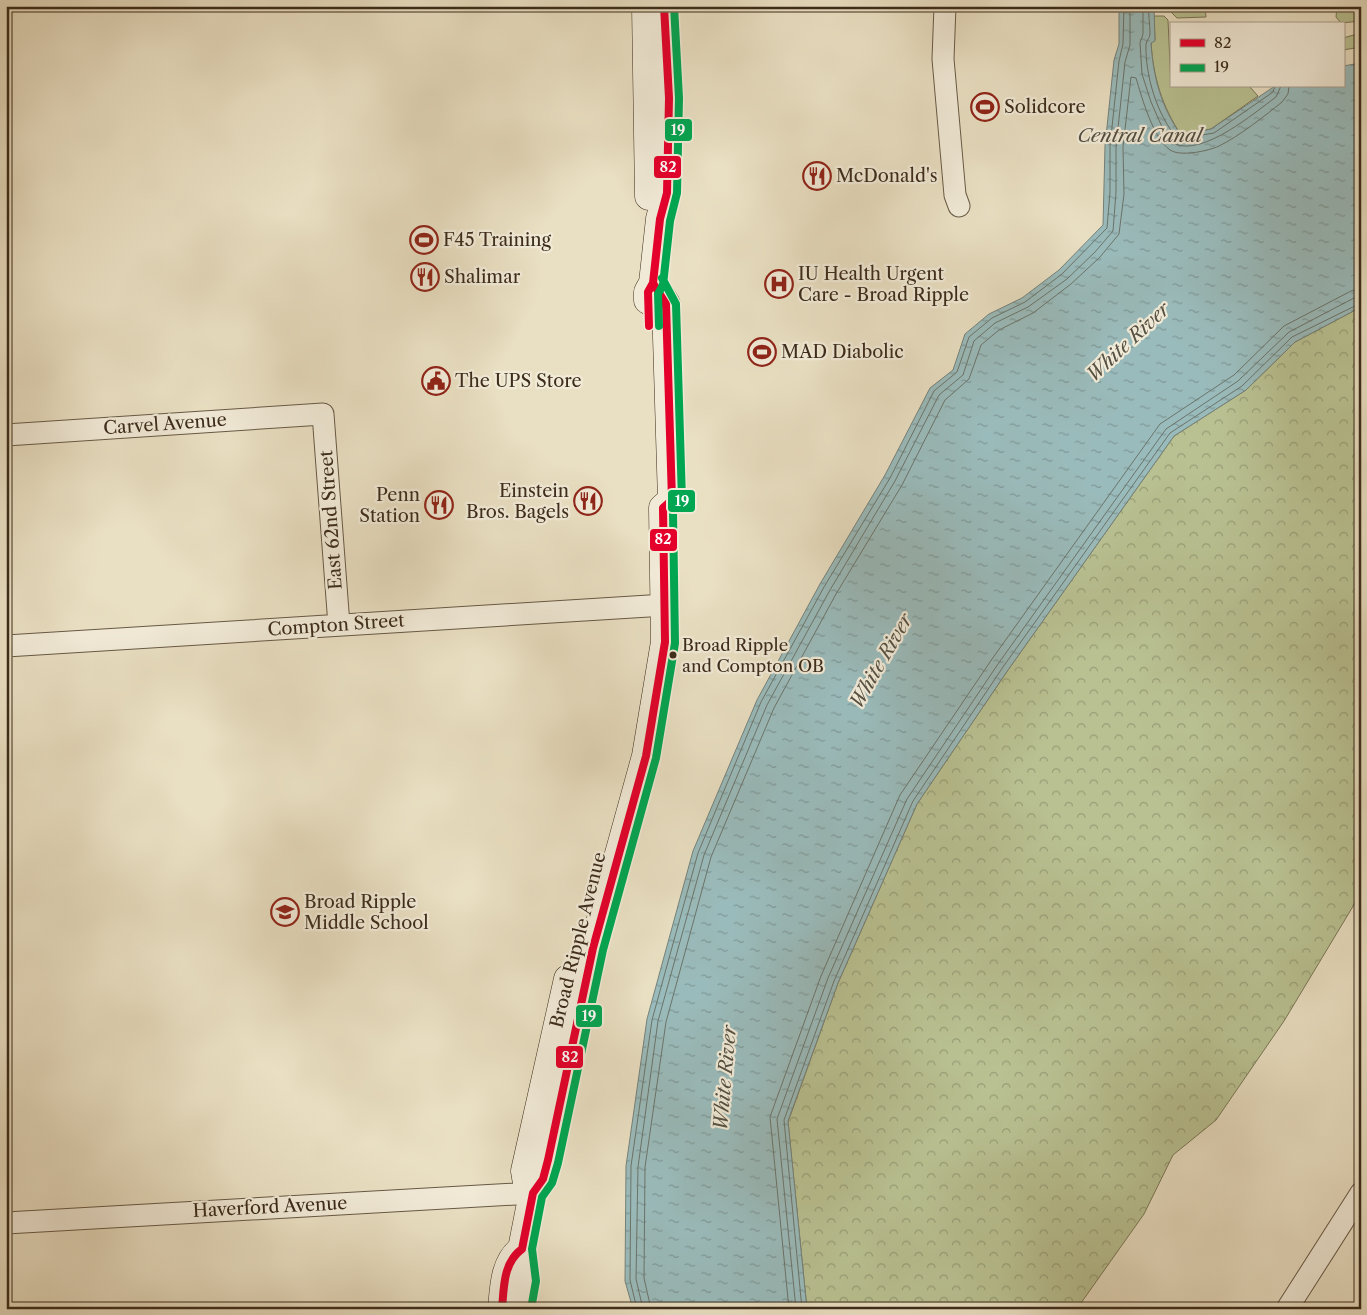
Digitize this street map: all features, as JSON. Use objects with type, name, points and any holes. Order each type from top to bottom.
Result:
[{"type":"street","points":[[646,6],[649,202],[660,219]]},
{"type":"street","name":"Broad Ripple Avenue","points":[[521,1309],[526,1281],[522,1249],[533,1193],[542,1179],[548,1160],[593,948],[646,756],[664,656],[663,508],[652,499],[648,292],[653,284],[660,219],[667,193],[669,98],[664,6]]},
{"type":"street","points":[[945,6],[943,59],[956,194],[959,206]]},
{"type":"street","name":"Carvel Avenue","points":[[6,435],[323,414]]},
{"type":"street","name":"East 62nd Street","points":[[323,414],[339,626]]},
{"type":"street","name":"Compton Street","points":[[6,646],[665,605]]},
{"type":"street","name":"Haverford Avenue","points":[[6,1223],[533,1193]]},
{"type":"street","points":[[1287,1309],[1361,1193]]},
{"type":"street","name":"Broad Ripple Avenue","points":[[502,1309],[506,1273],[514,1255],[522,1249]]},
{"type":"green space","points":[[1158,6],[1205,6],[1206,17],[1177,18],[1166,7]]},
{"type":"green space","points":[[1337,6],[1361,6],[1361,21],[1344,23],[1340,22],[1336,17]]},
{"type":"green space","points":[[1154,16],[1164,16],[1168,20],[1170,88],[1251,88],[1258,96],[1211,129],[1181,135],[1164,102],[1156,79],[1151,42],[1155,40]]},
{"type":"green space","points":[[1361,33],[1361,47],[1344,50],[1344,38]]},
{"type":"green space","points":[[1361,307],[1361,893],[1284,1021],[1216,1120],[1173,1155],[1144,1214],[1081,1303],[1080,1309],[807,1309],[788,1122],[838,983],[917,804],[1008,670],[1174,436],[1246,390],[1295,342]]},
{"type":"water","points":[[1119,6],[1154,6],[1155,41],[1151,43],[1156,79],[1163,102],[1181,135],[1211,129],[1272,88],[1344,88],[1344,66],[1361,63],[1361,307],[1295,342],[1246,390],[1174,436],[1008,670],[917,804],[838,983],[788,1121],[807,1309],[633,1309],[625,1281],[626,1166],[647,1019],[693,851],[757,700],[820,584],[885,475],[930,388],[953,370],[965,334],[989,314],[1022,298],[1059,270],[1103,225],[1105,146],[1114,60],[1119,44]]},
{"type":"transit line","name":"82","points":[[649,326],[648,292],[653,283],[660,219],[667,193],[669,98],[664,6]]},
{"type":"transit line","name":"19","points":[[659,326],[658,294],[663,285],[670,221],[677,193],[679,98],[674,6]]},
{"type":"transit line","name":"19","points":[[531,1309],[536,1281],[532,1249],[542,1197],[552,1183],[558,1163],[603,950],[656,758],[675,643],[673,512],[680,506],[682,500],[676,304],[662,278]]},
{"type":"transit line","name":"82","points":[[502,1309],[504,1284],[508,1268],[511,1261],[522,1249],[533,1193],[543,1179],[548,1160],[593,948],[646,756],[665,642],[663,508],[672,500],[666,304],[653,283]]},
{"type":"place","name":"Solidcore","points":[[985,107]]},
{"type":"place","name":"McDonald's","points":[[817,176]]},
{"type":"place","name":"F45 Training","points":[[424,240]]},
{"type":"place","name":"Shalimar","points":[[425,277]]},
{"type":"place","name":"IU Health Urgent Care - Broad Ripple","points":[[779,284]]},
{"type":"place","name":"MAD Diabolic","points":[[762,352]]},
{"type":"place","name":"The UPS Store","points":[[436,381]]},
{"type":"place","name":"Einstein Bros. Bagels","points":[[588,501]]},
{"type":"place","name":"Penn Station","points":[[439,505]]},
{"type":"place","name":"Broad Ripple and Compton OB","points":[[673,655]]},
{"type":"place","name":"Broad Ripple Middle School","points":[[285,912]]},
{"type":"water label","name":"Central Canal","points":[[1140,135]]},
{"type":"water label","name":"White River","points":[[1128,342]]},
{"type":"water label","name":"White River","points":[[881,661]]},
{"type":"water label","name":"White River","points":[[725,1078]]}]
